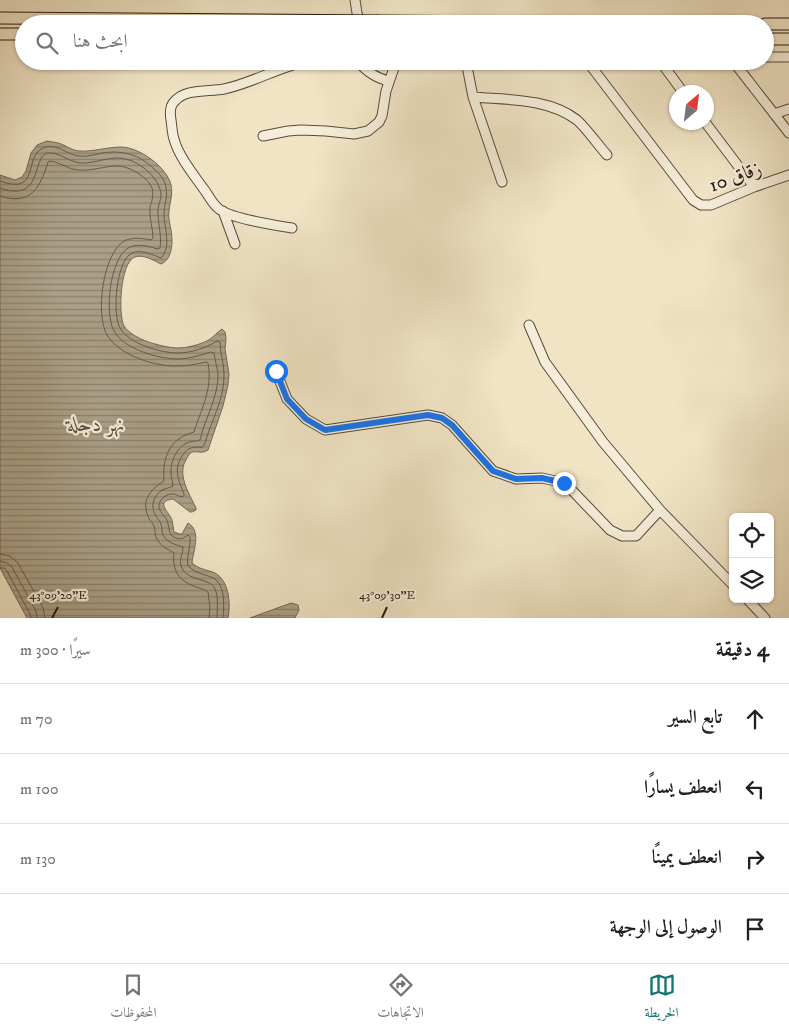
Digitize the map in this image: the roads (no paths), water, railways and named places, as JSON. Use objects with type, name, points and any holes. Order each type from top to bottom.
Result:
[{"type":"main road","points":[[0,18],[15,18]]},
{"type":"main road","points":[[774,24],[789,24]]},
{"type":"main road","points":[[0,34],[15,34]]},
{"type":"main road","points":[[774,39],[789,39]]},
{"type":"street","points":[[355,0],[358,15]]},
{"type":"street","points":[[774,57],[789,57]]},
{"type":"street","points":[[278,70],[234,87],[182,95],[173,102],[170,115],[174,140],[185,162],[217,208],[236,216],[292,228]]},
{"type":"street","points":[[367,70],[372,74],[389,80]]},
{"type":"street","points":[[263,136],[301,130],[354,134],[368,131],[379,122],[382,116],[392,70]]},
{"type":"street","points":[[468,70],[473,97],[502,182]]},
{"type":"street","name":"زقاق 10","points":[[594,70],[694,200],[701,205],[711,205],[789,175]]},
{"type":"street","points":[[667,70],[678,85]]},
{"type":"street","points":[[740,70],[789,133]]},
{"type":"street","points":[[473,97],[538,103],[560,110],[578,121],[607,156]]},
{"type":"street","points":[[774,114],[789,109]]},
{"type":"street","points":[[712,130],[754,187]]},
{"type":"street","points":[[223,211],[235,244]]},
{"type":"street","points":[[529,325],[545,362],[603,442],[660,510],[729,580]]},
{"type":"street","points":[[276,371],[287,399],[306,419],[325,430],[428,415],[442,418],[452,425],[493,471],[516,479],[542,478],[564,483],[610,530],[622,536],[636,536],[660,510]]},
{"type":"street","points":[[751,603],[765,618]]},
{"type":"water","name":"نهر دجلة","points":[[47,141],[80,151],[116,147],[136,150],[151,159],[164,171],[171,185],[169,219],[172,239],[170,254],[165,262],[161,264],[141,256],[135,257],[130,261],[123,278],[122,320],[128,331],[141,339],[171,347],[189,347],[209,340],[222,329],[225,332],[225,349],[229,374],[223,406],[208,450],[204,452],[191,452],[184,464],[183,470],[187,490],[196,510],[190,512],[173,499],[167,500],[164,505],[172,520],[174,532],[182,534],[188,523],[195,531],[196,542],[192,563],[215,573],[223,581],[229,599],[228,618],[27,618],[0,568],[0,175],[15,180],[22,177],[26,171],[31,153],[37,145]]},
{"type":"water","points":[[291,603],[298,605],[299,610],[295,618],[250,618]]}]
